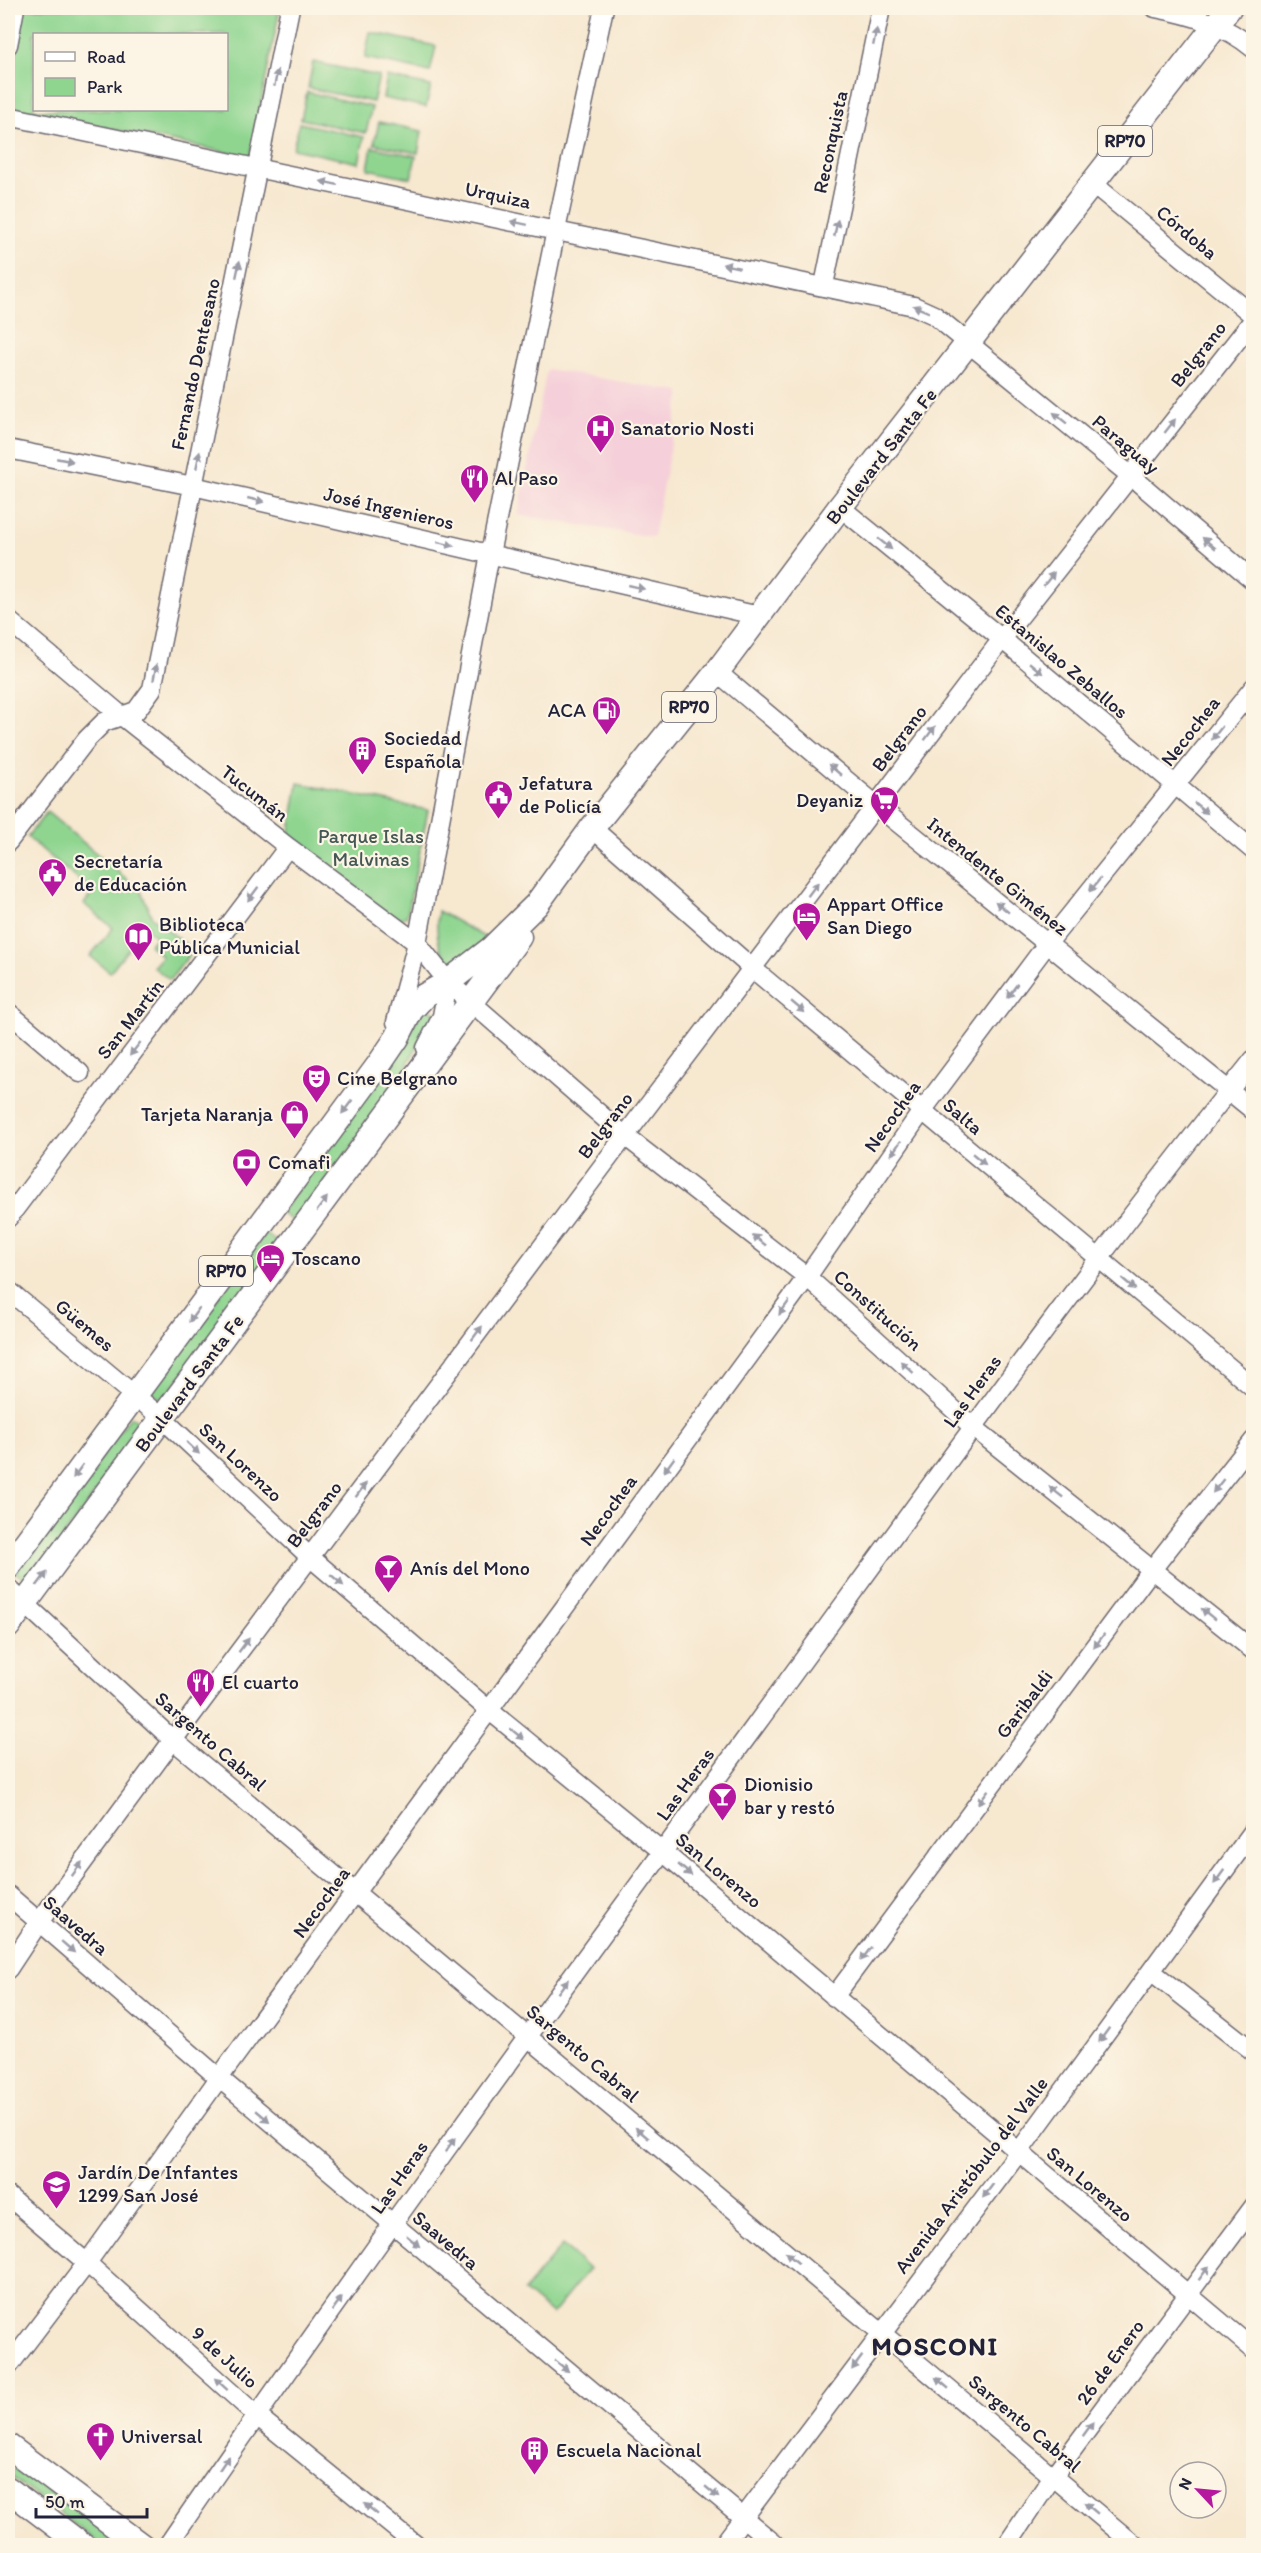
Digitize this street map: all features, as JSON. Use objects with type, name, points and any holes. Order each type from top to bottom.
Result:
[{"type":"main road","name":"Boulevard Santa Fe","points":[[8,1626],[16,1596],[163,1419],[472,1003],[523,931],[536,906],[592,828],[717,672],[840,507],[1223,16]]},
{"type":"main road","name":"Boulevard Santa Fe","points":[[8,1567],[385,1055],[397,1038],[411,1010],[424,996],[448,982],[491,949],[536,906]]},
{"type":"main road","points":[[265,1218],[294,1242]]},
{"type":"main road","points":[[8,2446],[142,2546]]},
{"type":"main road","points":[[8,2489],[83,2546]]},
{"type":"street","points":[[8,45],[15,8]]},
{"type":"street","name":"Fernando Dentesano","points":[[8,842],[87,739],[104,722],[136,711],[152,689],[290,8]]},
{"type":"street","points":[[385,1055],[404,1000],[417,943],[490,554],[604,8]]},
{"type":"street","name":"Reconquista","points":[[824,285],[881,8]]},
{"type":"street","points":[[1155,8],[1223,16],[1238,35],[1254,49]]},
{"type":"street","name":"Urquiza","points":[[8,117],[824,285],[914,306],[934,315],[968,343]]},
{"type":"street","name":"Córdoba","points":[[1092,183],[1254,318]]},
{"type":"street","name":"Belgrano","points":[[8,1969],[39,1922],[173,1740],[624,1136],[1002,639],[1254,318]]},
{"type":"street","name":"Paraguay","points":[[968,343],[1131,476],[1254,581]]},
{"type":"street","name":"José Ingenieros","points":[[8,449],[193,486],[759,616]]},
{"type":"street","name":"Estanislao Zeballos","points":[[840,507],[1002,639],[1175,787],[1254,851]]},
{"type":"street","name":"Tucumán","points":[[8,620],[123,717],[288,847],[417,943],[448,982],[472,1003]]},
{"type":"street","name":"Intendente Giménez","points":[[717,672],[1047,945],[1254,1111]]},
{"type":"street","name":"Necochea","points":[[8,2367],[807,1276],[922,1111],[1047,945],[1254,687]]},
{"type":"street","name":"Salta","points":[[592,828],[753,969],[1254,1388]]},
{"type":"street","name":"San Martín","points":[[8,1218],[288,847]]},
{"type":"street","points":[[395,1105],[435,1033],[442,1016],[448,982]]},
{"type":"street","name":"Constitución","points":[[472,1003],[624,1136],[807,1276],[974,1427],[1254,1651]]},
{"type":"street","points":[[8,1012],[80,1073]]},
{"type":"street","name":"Las Heras","points":[[167,2546],[256,2415],[526,2036],[1098,1259],[1254,1059]]},
{"type":"street","name":"Güemes","points":[[8,1290],[134,1395]]},
{"type":"street","name":"San Lorenzo","points":[[134,1395],[163,1419],[310,1557],[490,1711],[663,1852],[1187,2296],[1254,2350]]},
{"type":"street","name":"Garibaldi","points":[[834,1997],[1153,1569],[1254,1440]]},
{"type":"street","name":"Sargento Cabral","points":[[16,1596],[173,1740],[1136,2546]]},
{"type":"street","name":"Avenida Aristóbulo del Valle","points":[[722,2546],[1018,2153],[1254,1830]]},
{"type":"street","name":"Saavedra","points":[[8,1895],[219,2078],[777,2546]]},
{"type":"street","points":[[1151,1971],[1254,2052]]},
{"type":"street","name":"9 de Julio","points":[[8,2196],[87,2262],[256,2415],[417,2546]]},
{"type":"street","name":"26 de Enero","points":[[1006,2546],[1053,2476],[1254,2206]]},
{"type":"shaded area","name":"Sanatorio Nosti","points":[[547,369],[681,392],[653,537],[518,515]]},
{"type":"green space","points":[[24,8],[280,8],[250,157],[8,108],[8,88]]},
{"type":"green space","points":[[370,32],[436,46],[430,72],[365,58]]},
{"type":"green space","points":[[313,62],[379,76],[373,102],[308,88]]},
{"type":"green space","points":[[387,77],[431,86],[426,107],[383,98]]},
{"type":"green space","points":[[307,92],[372,107],[366,133],[301,119]]},
{"type":"green space","points":[[379,122],[422,131],[418,153],[374,144]]},
{"type":"green space","points":[[299,123],[364,137],[359,163],[293,149]]},
{"type":"green space","points":[[372,147],[416,156],[411,178],[368,169]]},
{"type":"green space","name":"Parque Islas Malvinas","points":[[298,783],[428,810],[407,916],[396,921],[288,844]]},
{"type":"green space","points":[[47,812],[141,891],[152,917],[193,950],[170,980],[153,967],[162,956],[149,945],[156,937],[145,928],[110,972],[90,956],[113,928],[84,904],[93,892],[27,837]]},
{"type":"green space","points":[[438,911],[488,939],[460,959],[452,960],[446,957],[437,935]]},
{"type":"green space","points":[[425,1008],[434,1011],[435,1016],[408,1063],[405,1075],[295,1223],[281,1213]]},
{"type":"green space","points":[[265,1233],[279,1244],[163,1400],[149,1390]]},
{"type":"green space","points":[[131,1416],[145,1426],[29,1583],[15,1572]]},
{"type":"green space","points":[[562,2245],[589,2269],[552,2314],[524,2291]]},
{"type":"green space","points":[[8,2459],[122,2545],[102,2545],[8,2475]]},
{"type":"place","name":"Sanatorio Nosti","points":[[600,454]]},
{"type":"place","name":"Al Paso","points":[[474,504]]},
{"type":"place","name":"ACA","points":[[607,736]]},
{"type":"place","name":"Sociedad Española","points":[[363,776]]},
{"type":"place","name":"Jefatura de Policía","points":[[498,820]]},
{"type":"place","name":"Deyaniz","points":[[884,826]]},
{"type":"place","name":"Secretaría de Educación","points":[[53,898]]},
{"type":"place","name":"Appart Office San Diego","points":[[806,942]]},
{"type":"place","name":"Biblioteca Pública Municial","points":[[138,962]]},
{"type":"place","name":"Cine Belgrano","points":[[316,1104]]},
{"type":"place","name":"Tarjeta Naranja","points":[[294,1140]]},
{"type":"place","name":"Comafi","points":[[247,1188]]},
{"type":"place","name":"Toscano","points":[[271,1284]]},
{"type":"place","name":"Anís del Mono","points":[[389,1594]]},
{"type":"place","name":"El cuarto","points":[[201,1708]]},
{"type":"place","name":"Dionisio bar y restó","points":[[723,1822]]},
{"type":"place","name":"Jardín De Infantes 1299 San José","points":[[57,2210]]},
{"type":"place","name":"Universal","points":[[100,2462]]},
{"type":"place","name":"Escuela Nacional","points":[[535,2476]]},
{"type":"district","name":"MOSCONI","points":[[935,2346]]}]
